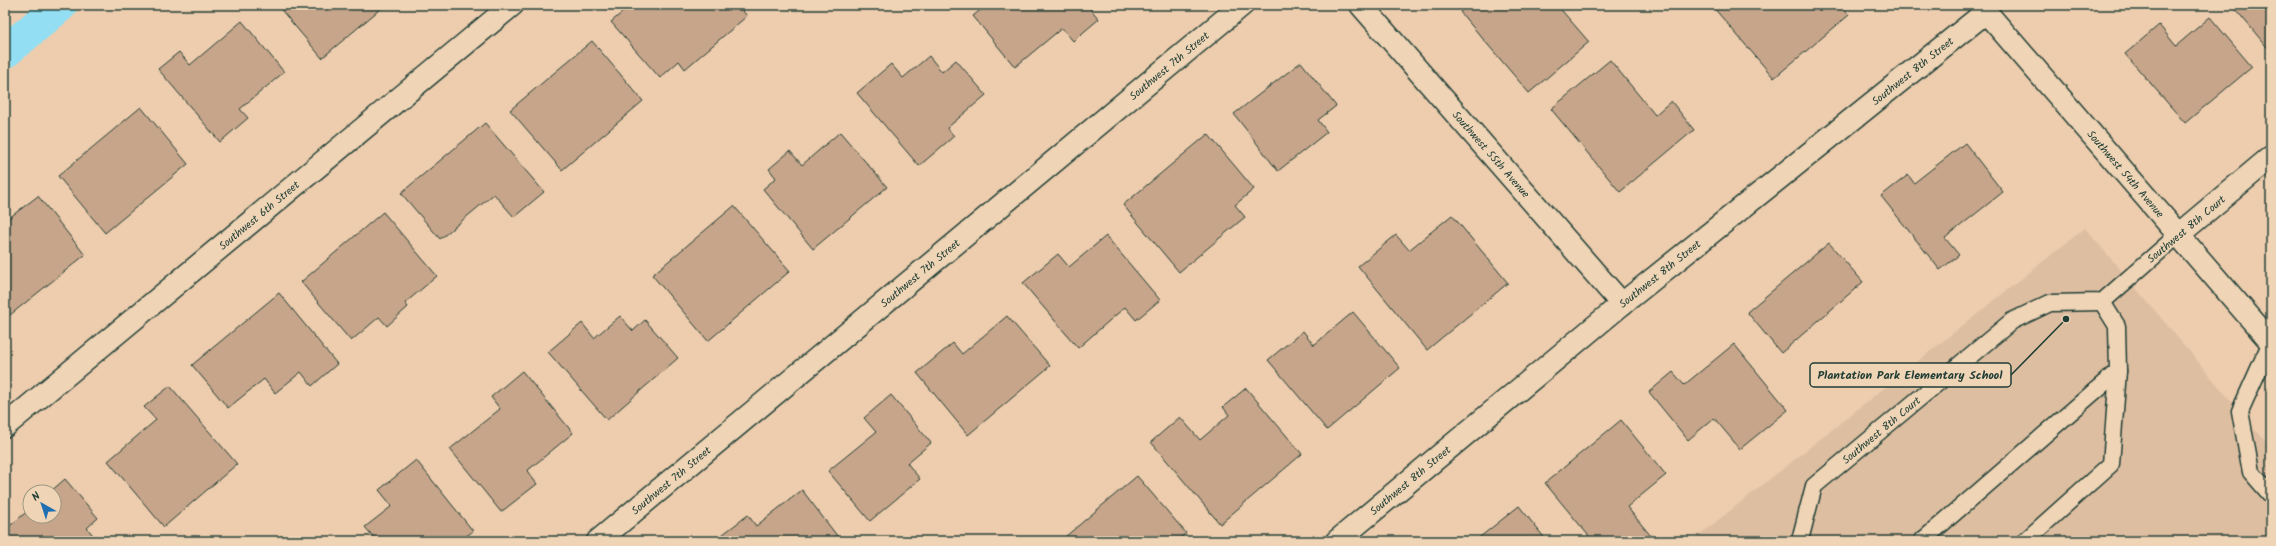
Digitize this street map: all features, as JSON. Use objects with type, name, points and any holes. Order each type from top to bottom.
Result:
[{"type":"street","name":"Southwest 6th Street","points":[[5,426],[512,5]]},
{"type":"street","name":"Southwest 7th Street","points":[[598,541],[1242,5]]},
{"type":"street","name":"Southwest 55th Avenue","points":[[1361,5],[1622,304]]},
{"type":"street","name":"Southwest 8th Street","points":[[1337,541],[1622,304],[1983,9]]},
{"type":"street","name":"Southwest 54th Avenue","points":[[1983,9],[2271,342]]},
{"type":"street","name":"Southwest 8th Court","points":[[2178,235],[2271,157]]},
{"type":"lane","name":"Southwest 8th Court","points":[[1802,541],[1801,536],[1814,486],[2012,321],[2050,303],[2102,302],[2178,235]]},
{"type":"lane","points":[[2025,541],[2111,464],[2118,371],[2117,326],[2102,302]]},
{"type":"lane","points":[[2271,342],[2240,411],[2251,472],[2271,495]]},
{"type":"lane","points":[[1922,541],[2118,371]]},
{"type":"shaded area","points":[[2085,228],[2271,448],[2271,541],[1692,541]]},
{"type":"building","points":[[277,5],[385,5],[322,58]]},
{"type":"building","points":[[631,5],[738,5],[747,16],[685,69],[679,61],[660,78],[611,22]]},
{"type":"building","points":[[982,5],[1087,5],[1099,19],[1073,41],[1062,28],[1015,67],[973,16],[984,7]]},
{"type":"building","points":[[1468,5],[1557,5],[1589,42],[1529,93],[1460,12]]},
{"type":"building","points":[[1714,5],[1841,5],[1849,15],[1774,78],[1713,7]]},
{"type":"building","points":[[2232,5],[2271,5],[2271,52]]},
{"type":"building","points":[[2210,17],[2252,67],[2185,123],[2125,54],[2159,25],[2176,46]]},
{"type":"building","points":[[242,21],[284,72],[240,109],[248,118],[220,142],[158,69],[179,52],[190,65]]},
{"type":"building","points":[[592,41],[643,101],[562,170],[510,110]]},
{"type":"building","points":[[929,56],[942,72],[956,60],[986,95],[947,128],[954,136],[919,166],[857,93],[891,64],[903,78]]},
{"type":"building","points":[[1610,60],[1655,115],[1671,101],[1694,130],[1620,192],[1551,109]]},
{"type":"building","points":[[1301,62],[1336,106],[1318,120],[1327,132],[1278,171],[1234,114]]},
{"type":"building","points":[[141,107],[188,164],[105,233],[58,176]]},
{"type":"building","points":[[485,123],[544,192],[514,217],[494,194],[440,239],[401,193]]},
{"type":"building","points":[[840,132],[887,187],[813,249],[763,189],[776,178],[769,169],[790,151],[802,165]]},
{"type":"building","points":[[1208,134],[1254,189],[1235,205],[1245,217],[1179,272],[1123,205]]},
{"type":"building","points":[[1965,143],[2003,192],[1945,238],[1959,255],[1940,270],[1881,196],[1908,175],[1914,183]]},
{"type":"building","points":[[38,196],[85,255],[5,319],[5,221]]},
{"type":"building","points":[[734,206],[790,271],[708,341],[652,275]]},
{"type":"building","points":[[383,212],[437,276],[405,303],[408,307],[387,326],[379,317],[351,341],[301,282]]},
{"type":"building","points":[[1452,215],[1508,283],[1427,350],[1358,266],[1396,235],[1409,250]]},
{"type":"building","points":[[1106,236],[1160,300],[1136,320],[1125,307],[1078,348],[1023,283],[1058,254],[1069,267]]},
{"type":"building","points":[[1829,243],[1863,282],[1781,353],[1747,312]]},
{"type":"building","points":[[279,293],[337,364],[312,386],[301,372],[275,393],[264,379],[228,408],[192,365]]},
{"type":"building","points":[[1353,312],[1400,368],[1327,430],[1268,360],[1303,331],[1314,345]]},
{"type":"building","points":[[620,316],[633,331],[645,320],[678,358],[607,420],[548,352],[582,323],[594,338]]},
{"type":"building","points":[[1007,316],[1050,366],[968,435],[917,373],[953,343],[962,354]]},
{"type":"building","points":[[1734,344],[1788,410],[1740,449],[1714,418],[1688,440],[1649,392],[1673,372],[1684,385]]},
{"type":"building","points":[[522,371],[573,433],[527,471],[537,484],[501,512],[450,449],[500,409],[491,397]]},
{"type":"building","points":[[170,386],[237,464],[164,527],[108,461],[156,420],[144,407]]},
{"type":"building","points":[[1246,388],[1302,454],[1220,524],[1151,442],[1180,417],[1200,440],[1229,415],[1223,407]]},
{"type":"building","points":[[891,395],[931,443],[907,463],[920,479],[870,521],[828,471],[876,432],[864,418]]},
{"type":"building","points":[[1621,420],[1666,475],[1627,507],[1655,541],[1593,541],[1545,483]]},
{"type":"building","points":[[416,460],[473,531],[460,541],[377,541],[365,527],[392,506],[379,490]]},
{"type":"building","points":[[1137,476],[1186,533],[1177,541],[1068,541],[1065,537]]},
{"type":"building","points":[[65,479],[98,518],[87,528],[97,540],[5,541],[5,530],[22,516],[22,524],[62,524],[62,484],[59,484]]},
{"type":"building","points":[[802,490],[841,541],[714,541],[748,515],[756,526]]},
{"type":"building","points":[[1519,506],[1547,541],[1475,541]]},
{"type":"waterway","points":[[5,52],[61,5]]},
{"type":"place","name":"Plantation Park Elementary School","points":[[2066,319]]}]
